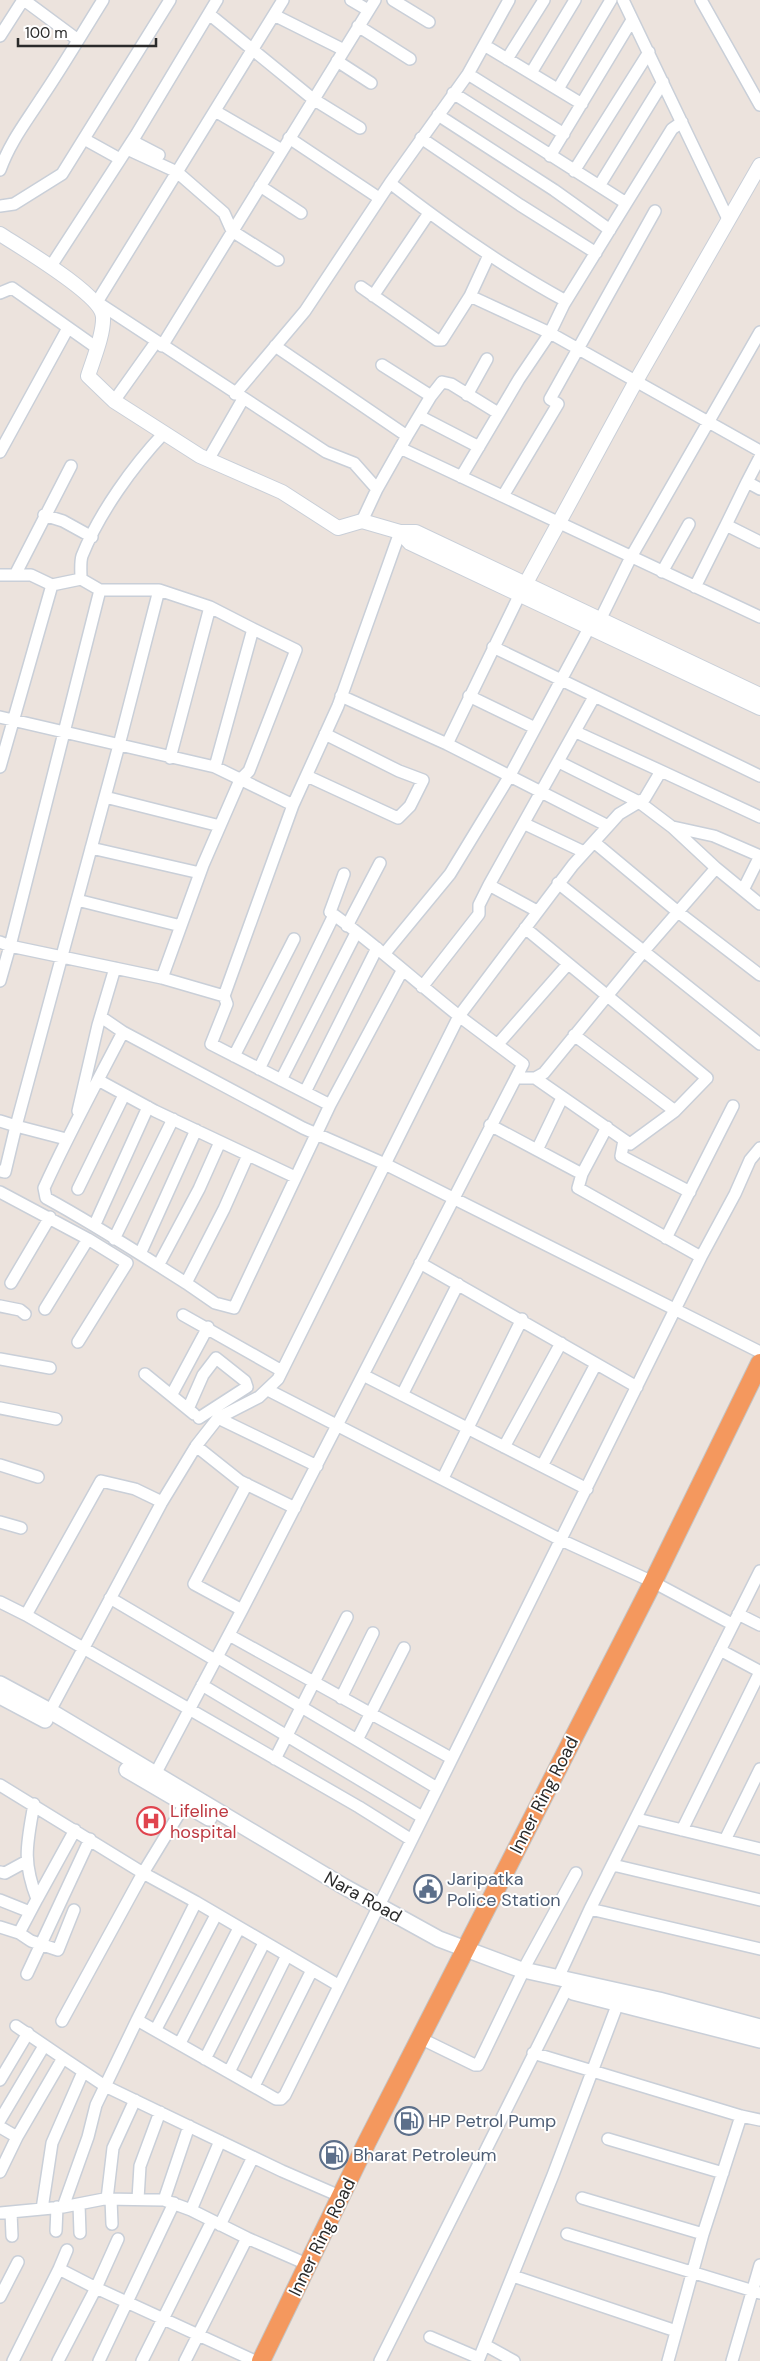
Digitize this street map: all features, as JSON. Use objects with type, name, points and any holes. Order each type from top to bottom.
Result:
[{"type":"highway","name":"Inner Ring Road","points":[[657,1585],[760,1362]]},
{"type":"highway","name":"Inner Ring Road","points":[[261,2361],[342,2197],[760,1389]]},
{"type":"highway","name":"Inner Ring Road","points":[[271,2361],[382,2129],[428,2042],[468,1955]]},
{"type":"main road","name":"Nara Road","points":[[0,1684],[50,1711],[153,1779],[185,1804],[375,1910],[468,1955],[618,2003],[760,2040]]},
{"type":"main road","name":"Nara Road","points":[[0,1696],[153,1779],[375,1910]]},
{"type":"main road","name":"Nara Road","points":[[562,1984],[659,2000],[760,2027]]},
{"type":"street","points":[[0,36],[24,0],[78,40]]},
{"type":"street","points":[[0,170],[7,151],[22,124],[42,98],[103,0]]},
{"type":"street","points":[[0,206],[14,204],[62,174],[170,0]]},
{"type":"street","points":[[51,266],[129,145],[217,0]]},
{"type":"street","points":[[97,302],[283,0]]},
{"type":"street","points":[[114,401],[159,344],[232,231],[371,5],[351,0]]},
{"type":"street","points":[[394,0],[429,22]]},
{"type":"street","points":[[208,460],[239,396],[275,346],[305,311],[379,198],[468,74],[510,0]]},
{"type":"street","points":[[507,59],[544,0]]},
{"type":"street","points":[[531,73],[575,0]]},
{"type":"street","points":[[558,89],[611,0]]},
{"type":"street","points":[[623,0],[728,218]]},
{"type":"street","points":[[701,0],[760,105]]},
{"type":"street","points":[[209,14],[313,99],[360,128]]},
{"type":"street","points":[[274,15],[344,50]]},
{"type":"street","points":[[550,156],[632,20]]},
{"type":"street","points":[[358,26],[410,59]]},
{"type":"street","points":[[484,45],[582,104]]},
{"type":"street","points":[[574,171],[648,52]]},
{"type":"street","points":[[337,61],[371,83]]},
{"type":"street","points":[[468,74],[564,134]]},
{"type":"street","points":[[599,186],[663,82]]},
{"type":"street","points":[[453,93],[626,203]]},
{"type":"street","points":[[215,111],[282,150]]},
{"type":"street","points":[[438,115],[554,190],[610,230]]},
{"type":"street","points":[[461,477],[498,413],[550,333],[566,301],[672,129],[682,122]]},
{"type":"street","points":[[289,138],[379,198]]},
{"type":"street","points":[[421,138],[520,205],[596,253]]},
{"type":"street","points":[[84,139],[120,159]]},
{"type":"street","points":[[129,145],[179,169],[224,213],[232,231],[278,260]]},
{"type":"street","points":[[447,744],[493,647],[558,523],[636,381],[760,165]]},
{"type":"street","points":[[390,183],[489,255],[522,277],[566,301]]},
{"type":"street","points":[[260,186],[301,213]]},
{"type":"street","points":[[503,496],[558,404],[550,400],[655,211]]},
{"type":"street","points":[[373,296],[429,213]]},
{"type":"street","points":[[0,234],[51,266],[97,302],[239,396],[326,452],[354,463],[377,489]]},
{"type":"street","points":[[361,287],[437,340],[442,340],[470,296],[489,255]]},
{"type":"street","points":[[0,293],[12,288],[97,348]]},
{"type":"street","points":[[470,296],[550,333],[760,451]]},
{"type":"street","points":[[97,302],[103,316],[97,348],[88,376],[114,401],[208,460],[282,492],[338,528],[362,521],[400,532],[416,532],[523,589],[760,704]]},
{"type":"street","points":[[0,452],[68,328]]},
{"type":"street","points":[[305,1092],[381,951],[450,874],[509,777],[631,557],[760,332]]},
{"type":"street","points":[[275,346],[407,436]]},
{"type":"street","points":[[467,395],[487,359]]},
{"type":"street","points":[[382,365],[430,396]]},
{"type":"street","points":[[362,521],[400,448],[430,396],[442,382],[451,384],[498,413]]},
{"type":"street","points":[[419,416],[479,446]]},
{"type":"street","points":[[81,579],[81,558],[92,537],[127,479],[164,433]]},
{"type":"street","points":[[400,448],[662,572],[760,616]]},
{"type":"street","points":[[695,587],[760,457]]},
{"type":"street","points":[[15,575],[44,515],[71,466]]},
{"type":"street","points":[[747,482],[760,489]]},
{"type":"street","points":[[44,515],[63,521],[92,537]]},
{"type":"street","points":[[662,572],[688,524]]},
{"type":"street","points":[[726,525],[760,542]]},
{"type":"street","points":[[330,1105],[211,1044],[227,1004],[224,996],[294,805],[341,696],[400,532]]},
{"type":"street","points":[[0,575],[31,574],[52,585],[81,579],[100,590],[158,590],[210,607],[296,650],[249,771],[240,780],[200,873],[162,978]]},
{"type":"street","points":[[0,767],[52,585]]},
{"type":"street","points":[[0,981],[5,944],[66,732],[100,590]]},
{"type":"street","points":[[78,1342],[127,1263],[88,1238],[0,1192],[3,1171],[92,848],[158,590]]},
{"type":"street","points":[[170,758],[210,607]]},
{"type":"street","points":[[215,767],[253,629]]},
{"type":"street","points":[[493,647],[760,776]]},
{"type":"street","points":[[341,696],[447,744],[608,826]]},
{"type":"street","points":[[469,696],[535,728]]},
{"type":"street","points":[[422,987],[479,914],[480,905],[489,885],[525,824],[594,697]]},
{"type":"street","points":[[0,717],[215,767],[294,805]]},
{"type":"street","points":[[576,732],[760,817]]},
{"type":"street","points":[[307,776],[398,818],[410,806],[423,780],[399,771],[325,734]]},
{"type":"street","points":[[559,762],[639,802],[672,827],[716,868],[760,904]]},
{"type":"street","points":[[50,1711],[162,1502],[196,1446],[218,1418],[266,1392],[282,1371],[459,1016],[558,883],[619,814],[645,798],[661,771]]},
{"type":"street","points":[[105,797],[220,826]]},
{"type":"street","points":[[525,824],[584,852]]},
{"type":"street","points":[[672,827],[714,836],[760,856],[743,890]]},
{"type":"street","points":[[594,842],[678,912],[760,975]]},
{"type":"street","points":[[92,848],[200,873]]},
{"type":"street","points":[[281,1080],[352,929],[380,863]]},
{"type":"street","points":[[517,1078],[535,1078],[544,1073],[643,952],[716,868]]},
{"type":"street","points":[[153,1779],[339,1424],[523,1064],[422,987],[381,951],[330,912],[344,874]]},
{"type":"street","points":[[558,883],[760,1044]]},
{"type":"street","points":[[489,885],[537,911]]},
{"type":"street","points":[[77,900],[181,926]]},
{"type":"street","points":[[259,1069],[334,915]]},
{"type":"street","points":[[525,928],[707,1078],[675,1111],[630,1144],[535,1078]]},
{"type":"street","points":[[234,1056],[294,939]]},
{"type":"street","points":[[5,944],[162,978],[224,996]]},
{"type":"street","points":[[498,1044],[568,964]]},
{"type":"street","points":[[78,1120],[79,1103],[100,1017],[115,968]]},
{"type":"street","points":[[123,1032],[78,1120],[66,1139],[44,1188],[44,1194],[46,1198],[95,1224],[114,1239],[159,1264],[214,1303],[234,1308],[316,1133],[402,971]]},
{"type":"street","points":[[100,1017],[123,1032],[303,1128],[385,1164],[676,1308],[760,1352]]},
{"type":"street","points":[[574,1035],[675,1111]]},
{"type":"street","points":[[98,1080],[174,1120],[295,1177]]},
{"type":"street","points":[[78,1188],[124,1094]]},
{"type":"street","points":[[537,1150],[562,1098]]},
{"type":"street","points":[[666,1238],[733,1106]]},
{"type":"street","points":[[95,1224],[148,1107]]},
{"type":"street","points":[[114,1239],[174,1120]]},
{"type":"street","points":[[0,1121],[66,1139]]},
{"type":"street","points":[[490,1126],[582,1174]]},
{"type":"street","points":[[607,1127],[582,1174],[578,1188],[701,1257]]},
{"type":"street","points":[[140,1254],[196,1130]]},
{"type":"street","points":[[624,1140],[621,1156],[690,1192]]},
{"type":"street","points":[[159,1264],[199,1189],[220,1142]]},
{"type":"street","points":[[136,2020],[156,2029],[276,2099],[281,2099],[285,2095],[410,1839],[587,1489],[701,1257],[735,1194],[750,1160],[760,1148]]},
{"type":"street","points":[[186,1283],[224,1209],[248,1154]]},
{"type":"street","points":[[11,1283],[50,1217]]},
{"type":"street","points":[[45,1309],[88,1238]]},
{"type":"street","points":[[420,1263],[522,1319],[637,1387]]},
{"type":"street","points":[[402,1395],[458,1284]]},
{"type":"street","points":[[0,1306],[20,1310],[25,1314]]},
{"type":"street","points":[[183,1315],[282,1371]]},
{"type":"street","points":[[444,1478],[522,1319]]},
{"type":"street","points":[[172,1394],[208,1328]]},
{"type":"street","points":[[504,1447],[562,1343]]},
{"type":"street","points":[[188,1409],[203,1375],[216,1358],[245,1381],[247,1387]]},
{"type":"street","points":[[0,1359],[50,1368]]},
{"type":"street","points":[[542,1466],[596,1364]]},
{"type":"street","points":[[145,1374],[211,1427]]},
{"type":"street","points":[[363,1375],[587,1489]]},
{"type":"street","points":[[199,1418],[247,1387],[266,1392],[339,1424],[561,1540],[735,1619],[760,1625]]},
{"type":"street","points":[[0,1408],[56,1419]]},
{"type":"street","points":[[218,1418],[317,1466]]},
{"type":"street","points":[[196,1446],[240,1481],[295,1508]]},
{"type":"street","points":[[0,1465],[38,1477]]},
{"type":"street","points":[[26,1615],[101,1481],[135,1489],[162,1502]]},
{"type":"street","points":[[242,1610],[194,1584],[247,1484]]},
{"type":"street","points":[[0,1522],[21,1528]]},
{"type":"street","points":[[385,2359],[533,2053],[562,1984],[590,1909],[760,1571]]},
{"type":"street","points":[[110,1598],[437,1788]]},
{"type":"street","points":[[0,1602],[84,1647],[410,1839]]},
{"type":"street","points":[[275,1759],[347,1617]]},
{"type":"street","points":[[341,1698],[373,1633]]},
{"type":"street","points":[[229,1635],[451,1758]]},
{"type":"street","points":[[357,1740],[404,1648]]},
{"type":"street","points":[[682,1830],[759,1672],[720,1650]]},
{"type":"street","points":[[202,1685],[422,1817]]},
{"type":"street","points":[[725,1840],[760,1769]]},
{"type":"street","points":[[0,1785],[34,1804],[143,1873],[338,1985]]},
{"type":"street","points":[[34,1804],[25,1852],[29,1877],[38,1899]]},
{"type":"street","points":[[62,2021],[143,1873],[185,1804]]},
{"type":"street","points":[[637,1818],[760,1849]]},
{"type":"street","points":[[19,1933],[75,1830]]},
{"type":"street","points":[[27,1974],[90,1839]]},
{"type":"street","points":[[0,1872],[5,1873],[26,1861]]},
{"type":"street","points":[[613,1865],[760,1900]]},
{"type":"street","points":[[428,2042],[475,2065],[478,2064],[522,1973],[576,1873]]},
{"type":"street","points":[[0,1900],[30,1912]]},
{"type":"street","points":[[56,2230],[60,2207],[88,2137],[96,2104],[196,1902]]},
{"type":"street","points":[[590,1909],[760,1949]]},
{"type":"street","points":[[0,1927],[19,1933],[31,1941],[58,1950],[74,1910]]},
{"type":"street","points":[[156,2029],[216,1915]]},
{"type":"street","points":[[180,2043],[239,1928]]},
{"type":"street","points":[[205,2059],[264,1943]]},
{"type":"street","points":[[229,2072],[287,1955]]},
{"type":"street","points":[[254,2086],[312,1970]]},
{"type":"street","points":[[430,2337],[479,2359],[618,2003]]},
{"type":"street","points":[[16,2026],[28,2032],[44,2046],[105,2086],[253,2157],[342,2197]]},
{"type":"street","points":[[0,2080],[28,2032]]},
{"type":"street","points":[[0,2120],[44,2046]]},
{"type":"street","points":[[533,2053],[740,2116],[760,2120]]},
{"type":"street","points":[[0,2172],[17,2137],[62,2058]]},
{"type":"street","points":[[42,2209],[52,2143],[83,2072]]},
{"type":"street","points":[[112,2224],[109,2199],[113,2148],[135,2100]]},
{"type":"street","points":[[138,2199],[140,2166],[160,2112]]},
{"type":"street","points":[[668,2361],[703,2234],[740,2116]]},
{"type":"street","points":[[99,2361],[127,2304],[169,2201],[189,2126]]},
{"type":"street","points":[[0,2127],[17,2137]]},
{"type":"street","points":[[608,2139],[723,2173]]},
{"type":"street","points":[[191,2210],[220,2141]]},
{"type":"street","points":[[142,2361],[162,2319],[253,2157]]},
{"type":"street","points":[[582,2198],[703,2234]]},
{"type":"street","points":[[12,2236],[6,2213],[109,2199],[169,2201],[247,2238],[308,2264]]},
{"type":"street","points":[[79,2204],[80,2233]]},
{"type":"street","points":[[567,2234],[756,2292]]},
{"type":"street","points":[[185,2361],[247,2238]]},
{"type":"street","points":[[58,2361],[96,2288],[118,2239]]},
{"type":"street","points":[[14,2361],[59,2269],[66,2250]]},
{"type":"street","points":[[0,2297],[18,2262]]},
{"type":"street","points":[[732,2361],[756,2292],[760,2266]]},
{"type":"street","points":[[59,2269],[127,2304],[255,2361]]},
{"type":"street","points":[[513,2276],[676,2331]]},
{"type":"street","points":[[485,2345],[514,2361]]},
{"type":"place","name":"Lifeline hospital","points":[[151,1821]]},
{"type":"place","name":"Jaripatka Police Station","points":[[428,1889]]},
{"type":"place","name":"HP Petrol Pump","points":[[409,2121]]},
{"type":"place","name":"Bharat Petroleum","points":[[334,2155]]}]
